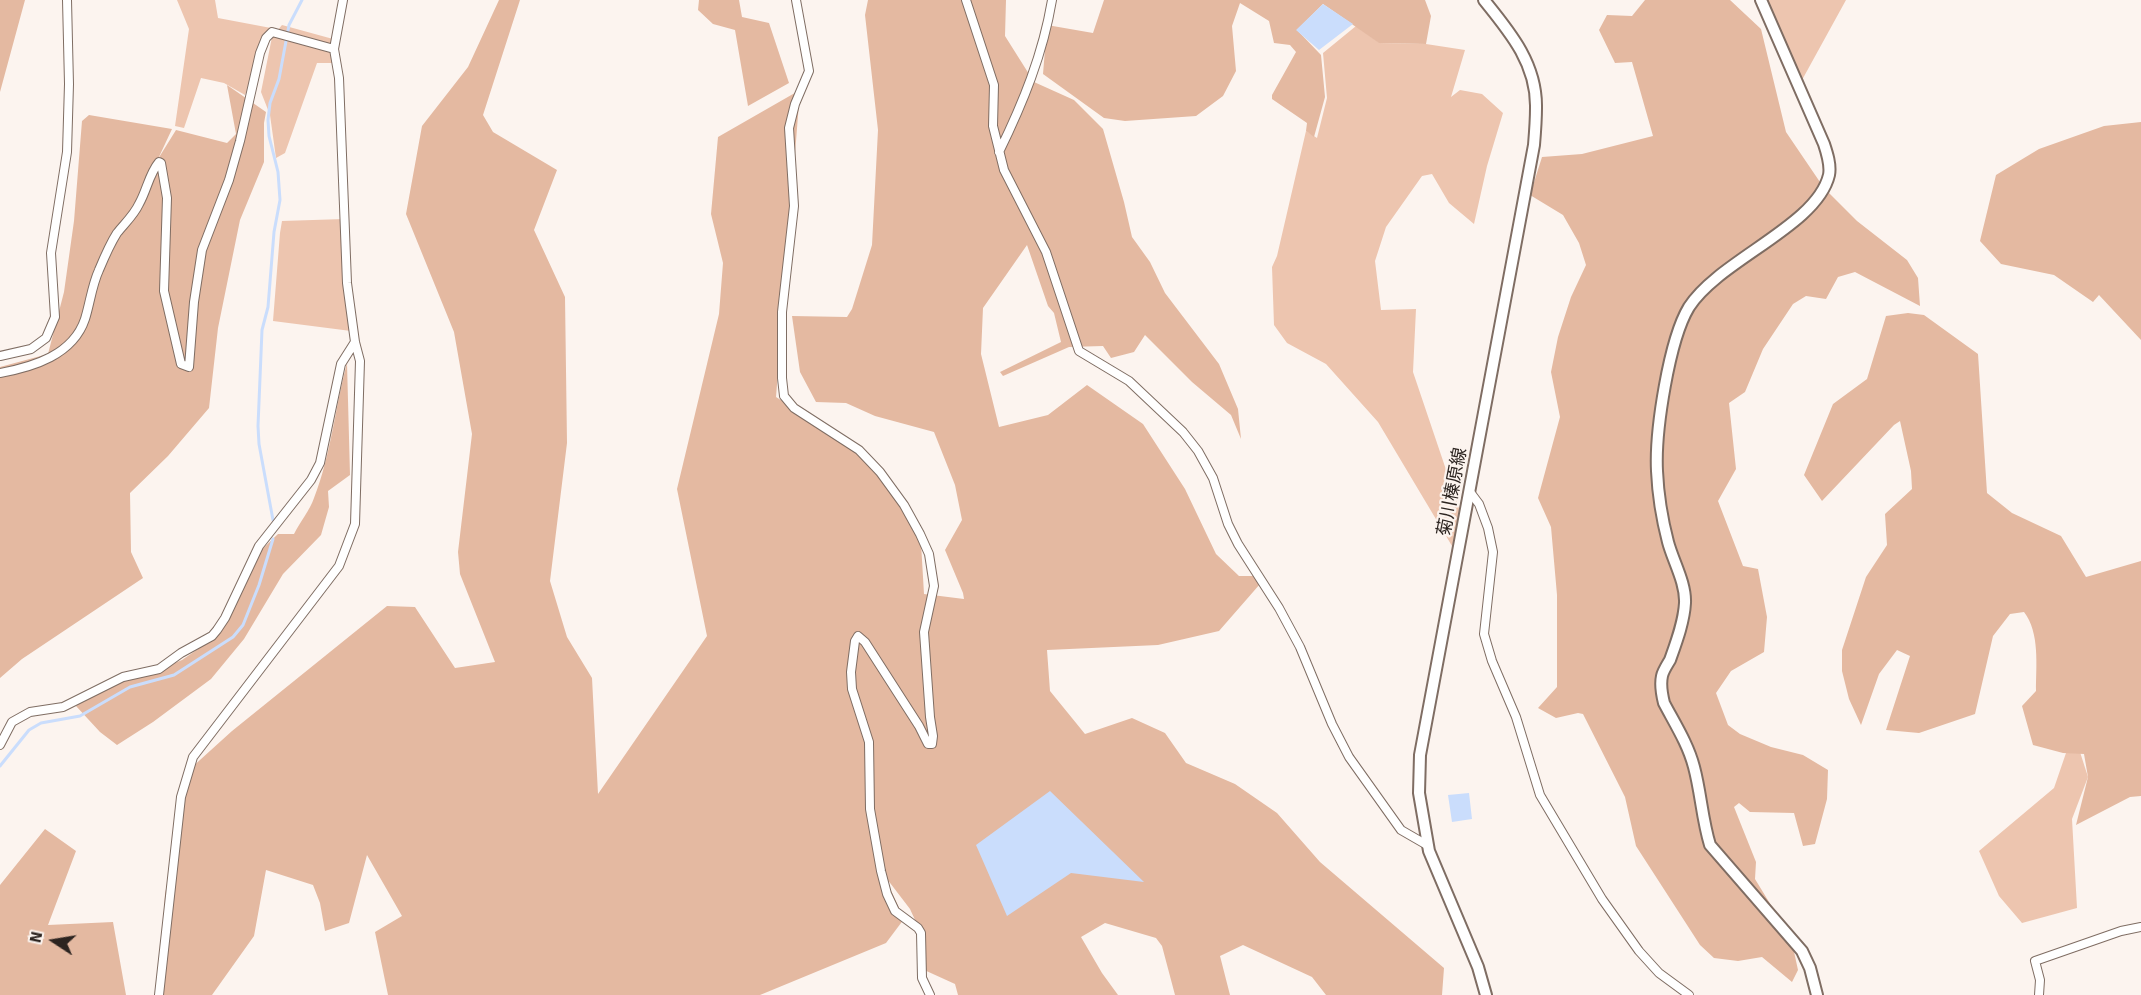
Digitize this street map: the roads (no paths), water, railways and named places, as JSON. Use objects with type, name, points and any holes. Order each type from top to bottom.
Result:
[{"type":"street","points":[[0,356],[31,349],[46,338],[55,317],[51,253],[67,152],[69,84],[67,0]]},
{"type":"street","points":[[159,995],[181,796],[193,757],[339,566],[355,524],[361,380],[360,361],[346,281],[339,78],[334,49],[343,0]]},
{"type":"street","points":[[796,0],[809,71],[795,104],[789,128],[794,206],[782,312],[784,396],[794,408],[859,450],[880,472],[904,505],[928,554],[934,586],[924,632],[932,744],[928,744],[919,726],[865,642],[858,636],[855,641],[851,672],[852,689],[869,742],[871,760],[868,792],[881,871],[895,912],[918,928],[921,933],[921,978],[930,995]]},
{"type":"street","points":[[966,0],[994,85],[993,126],[1004,170],[1046,252],[1079,351],[1129,381],[1183,432],[1198,451],[1213,478],[1228,525],[1300,647],[1332,724],[1349,757],[1401,830],[1427,845]]},
{"type":"street","points":[[999,152],[1037,64],[1052,0]]},
{"type":"street","name":"菊川榛原線","points":[[1484,0],[1509,31],[1524,55],[1533,79],[1537,106],[1534,145],[1470,492],[1444,616],[1420,755],[1419,793],[1427,845],[1478,967],[1486,995]]},
{"type":"street","points":[[1761,0],[1824,144],[1829,163],[1829,174],[1824,188],[1808,208],[1783,230],[1708,285],[1690,306],[1678,330],[1666,384],[1657,470],[1668,543],[1685,602],[1673,649],[1662,676],[1662,696],[1688,748],[1694,767],[1703,824],[1710,845],[1802,951],[1810,968],[1817,995]]},
{"type":"street","points":[[0,374],[25,368],[57,354],[76,337],[84,321],[97,273],[116,234],[134,213],[153,169],[159,162],[167,198],[164,291],[181,364],[189,367],[194,302],[202,250],[229,180],[260,53],[266,38],[272,32],[334,49]]},
{"type":"street","points":[[0,745],[12,722],[30,711],[63,707],[123,678],[159,669],[212,636],[225,618],[259,546],[311,480],[320,463],[341,364],[355,342]]},
{"type":"street","points":[[1470,492],[1479,504],[1488,528],[1493,552],[1484,634],[1492,661],[1516,717],[1540,795],[1602,899],[1639,951],[1659,973],[1689,995]]},
{"type":"street","points":[[2039,995],[2040,980],[2034,961],[2121,931],[2141,927]]},
{"type":"water","points":[[1323,4],[1353,24],[1319,50],[1296,30]]},
{"type":"water","points":[[1050,791],[1144,882],[1071,873],[1007,916],[976,845]]},
{"type":"water","points":[[1469,793],[1472,819],[1452,822],[1448,795]]},
{"type":"waterway","points":[[273,520],[259,444],[258,426],[262,330],[268,307],[274,232],[280,200],[278,172],[269,136],[268,120],[270,103],[279,79],[289,25],[302,0]]},
{"type":"waterway","points":[[0,766],[29,730],[41,723],[80,716],[130,687],[174,675],[233,637],[243,625],[259,585],[273,539]]}]
